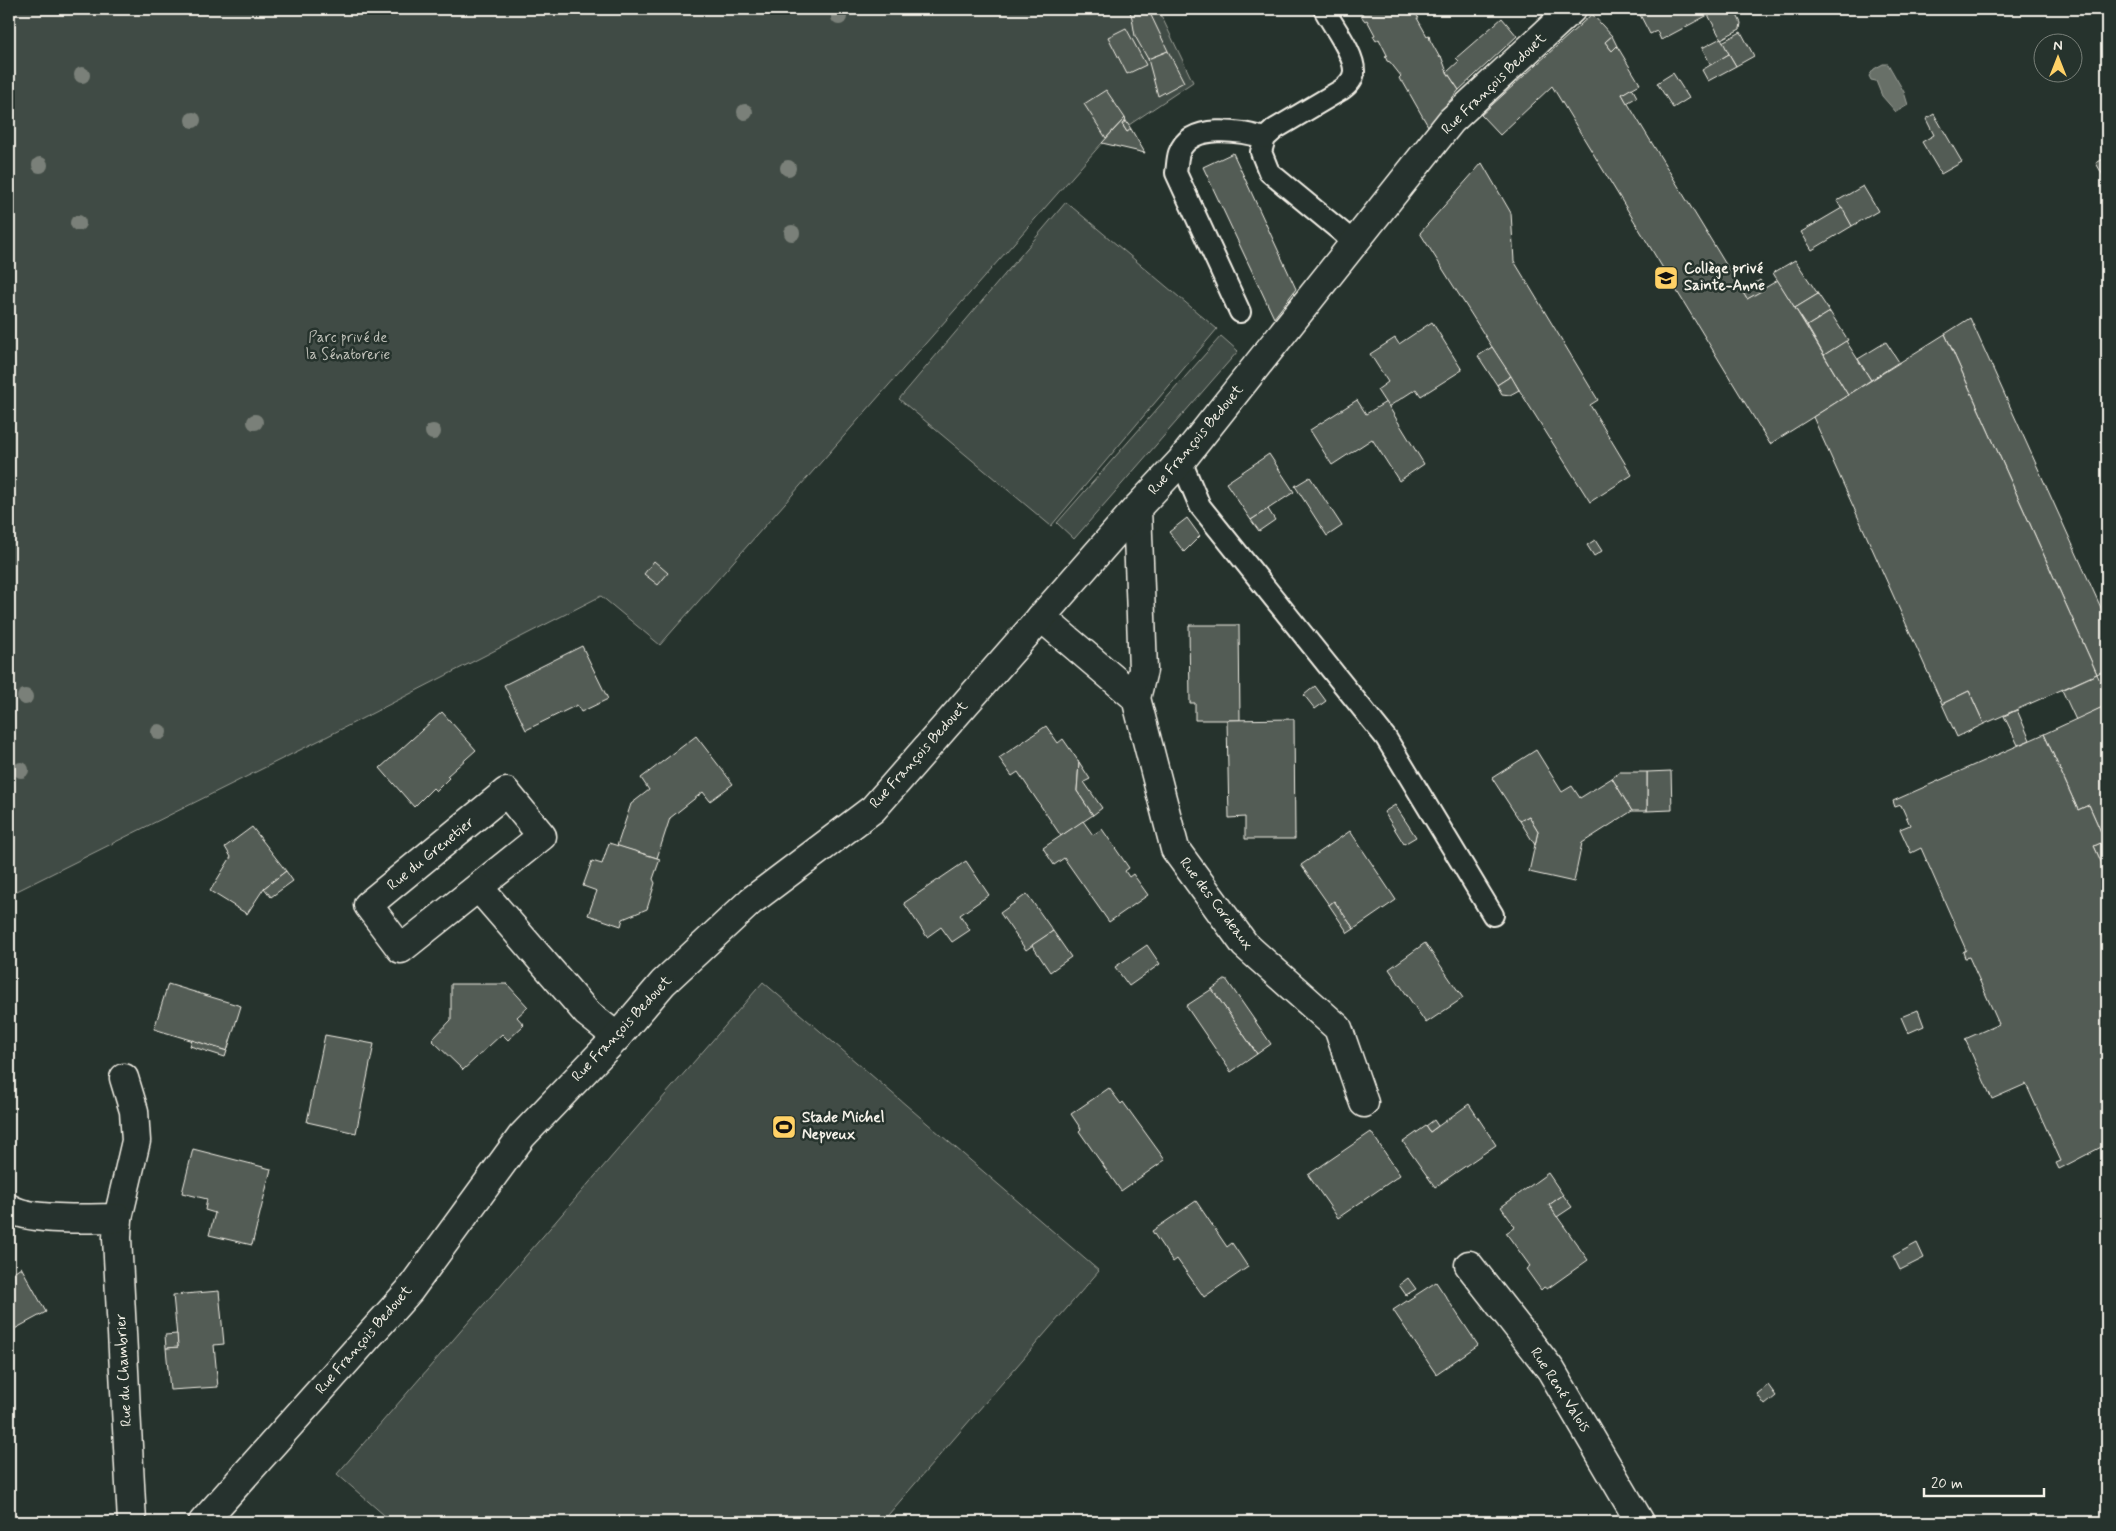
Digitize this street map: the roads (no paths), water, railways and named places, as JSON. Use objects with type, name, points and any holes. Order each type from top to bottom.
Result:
[{"type":"street","name":"Rue François Bedouet","points":[[203,1522],[409,1291],[522,1136],[617,1037],[663,983],[751,901],[873,808],[1137,508],[1181,461],[1452,121],[1572,9]]},
{"type":"street","name":"Rue des Cordeaux","points":[[1137,508],[1143,670],[1136,698],[1174,849],[1245,946],[1338,1028],[1364,1103]]},
{"type":"street","points":[[1041,618],[1136,698]]},
{"type":"street","name":"Rue du Grenetier","points":[[506,792],[542,836],[479,888],[401,949],[368,905],[506,792]]},
{"type":"street","points":[[479,888],[588,1013],[617,1037]]},
{"type":"street","name":"Rue du Chambrier","points":[[124,1078],[134,1111],[136,1141],[118,1218],[117,1238],[132,1522]]},
{"type":"street","points":[[9,1208],[14,1211],[40,1216],[78,1219],[118,1218]]},
{"type":"street","name":"Rue René Valois","points":[[1469,1265],[1551,1370],[1640,1522]]},
{"type":"lane","points":[[1324,9],[1350,54],[1354,74],[1349,84],[1276,128],[1265,138],[1261,152],[1269,172],[1355,243]]},
{"type":"lane","points":[[1240,312],[1176,173],[1179,152],[1190,139],[1212,130],[1243,132],[1265,138]]},
{"type":"lane","points":[[1181,461],[1200,506],[1386,738],[1493,915]]},
{"type":"place","name":"Collège privé Sainte-Anne","points":[[1666,278]]},
{"type":"place","name":"Stade Michel Nepveux","points":[[784,1127]]},
{"type":"park label","name":"Parc privé de la Sénatorerie","points":[[348,346]]}]
